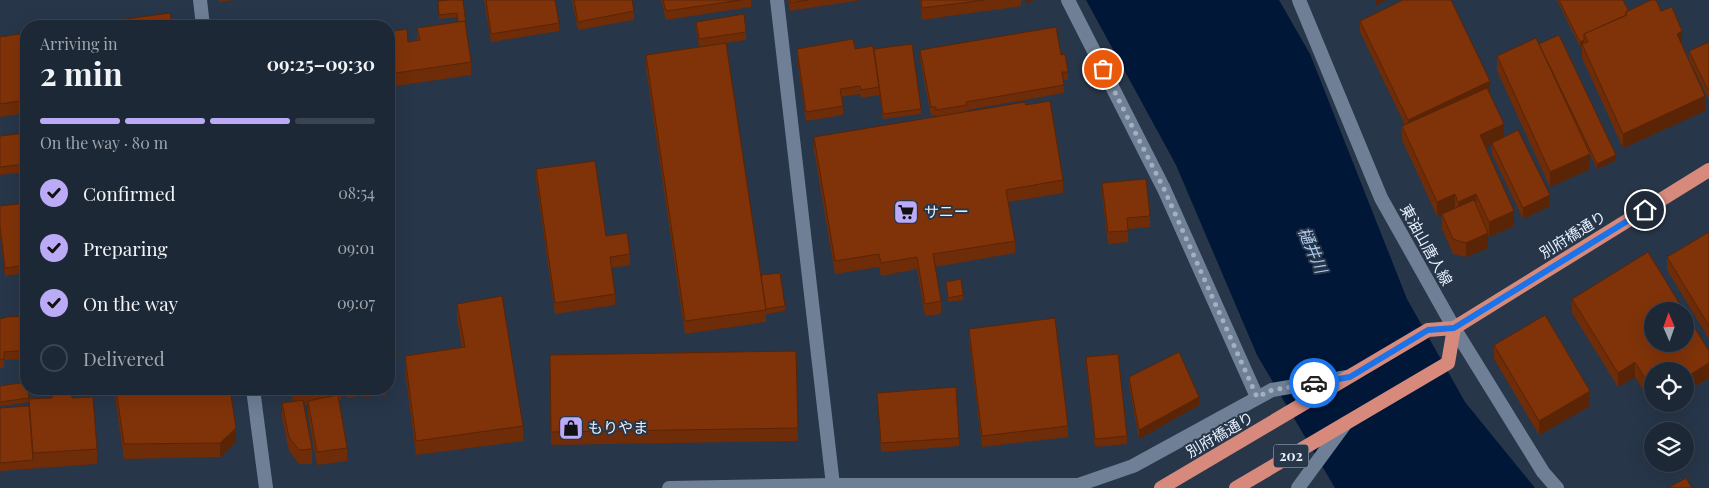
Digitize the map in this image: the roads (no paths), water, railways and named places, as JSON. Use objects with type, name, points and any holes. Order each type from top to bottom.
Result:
[{"type":"highway","name":"別府橋通り","points":[[1161,488],[1428,330],[1454,328],[1709,170]]},
{"type":"highway","name":"202","points":[[1236,488],[1448,363],[1454,328]]},
{"type":"street","points":[[200,0],[202,20]]},
{"type":"street","points":[[777,0],[833,485]]},
{"type":"street","points":[[1068,0],[1164,189],[1257,397]]},
{"type":"street","name":"東油山唐人線","points":[[1299,0],[1380,198],[1454,328],[1544,472],[1557,488]]},
{"type":"street","points":[[669,488],[833,485],[1078,485],[1133,466],[1272,390],[1350,377]]},
{"type":"street","points":[[254,395],[266,488]]},
{"type":"street","points":[[1298,488],[1346,422]]},
{"type":"water","name":"樋井川","points":[[1086,0],[1279,0],[1310,54],[1407,299],[1465,402],[1535,488],[1335,488],[1257,355],[1176,165]]},
{"type":"place","name":"サニー","points":[[906,212]]},
{"type":"place","name":"もりやま","points":[[571,428]]}]
